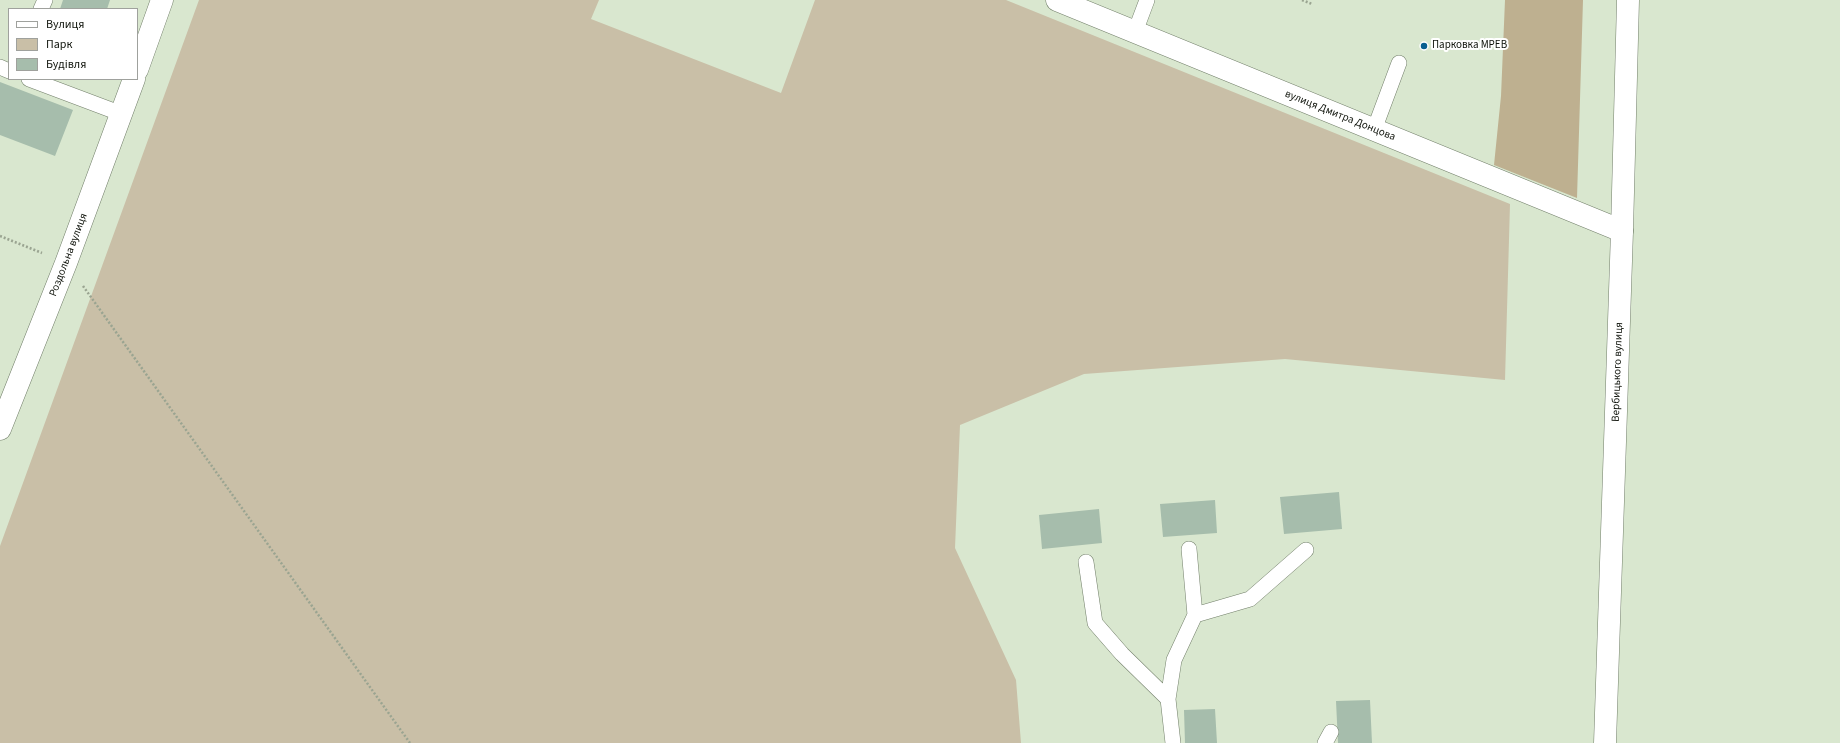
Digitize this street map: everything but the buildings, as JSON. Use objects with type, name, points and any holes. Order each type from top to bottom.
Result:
[{"type":"street","points":[[138,67],[162,0]]},
{"type":"street","name":"вулиця Дмитра Донцова","points":[[1057,0],[1622,231]]},
{"type":"street","name":"Вербицького вулиця","points":[[1605,743],[1628,0]]},
{"type":"street","name":"Роздольна вулиця","points":[[0,430],[66,263],[134,80]]},
{"type":"lane","points":[[1135,32],[1147,0]]},
{"type":"lane","points":[[1374,130],[1399,63]]},
{"type":"lane","points":[[32,80],[122,114]]},
{"type":"lane","points":[[1173,743],[1168,699],[1174,660],[1195,615],[1188,548]]},
{"type":"lane","points":[[1195,615],[1250,599],[1306,550]]},
{"type":"lane","points":[[1086,562],[1095,624],[1122,654],[1168,699]]},
{"type":"path","points":[[1302,0],[1312,4]]},
{"type":"path","points":[[0,236],[66,263],[410,743]]},
{"type":"green space","points":[[199,0],[599,0],[591,19],[781,93],[815,0],[1006,0],[1510,204],[1505,380],[1285,359],[1084,374],[960,425],[955,548],[1016,680],[1021,743],[0,743],[0,546]]},
{"type":"shaded area","points":[[1505,0],[1583,0],[1577,198],[1494,165],[1501,96]]},
{"type":"place","name":"Парковка МРЕВ","points":[[1424,46]]}]
